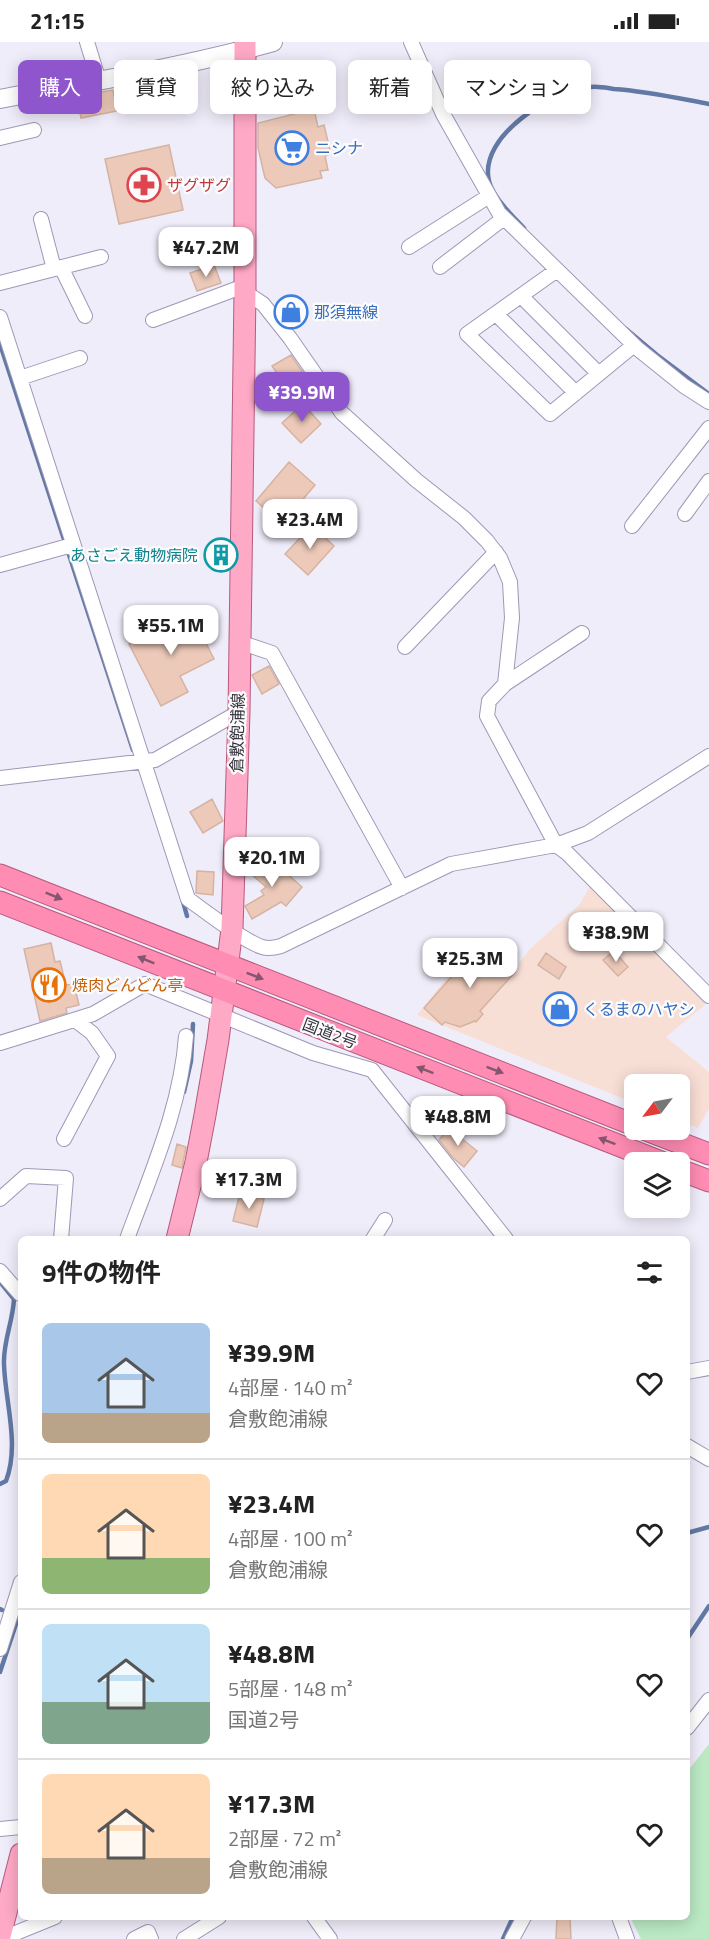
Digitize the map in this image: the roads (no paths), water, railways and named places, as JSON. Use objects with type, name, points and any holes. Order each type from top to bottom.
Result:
[{"type":"highway","name":"国道2号","points":[[0,875],[624,1121]]},
{"type":"highway","name":"国道2号","points":[[0,902],[635,1152]]},
{"type":"highway","points":[[672,1140],[709,1154]]},
{"type":"highway","points":[[690,1174],[709,1181]]},
{"type":"main road","points":[[102,80],[245,46],[273,42]]},
{"type":"main road","name":"倉敷飽浦線","points":[[178,1236],[196,1162],[221,1016],[232,929],[245,289],[245,46]]},
{"type":"main road","points":[[0,99],[18,96]]},
{"type":"main road","points":[[0,1938],[18,1866]]},
{"type":"street","points":[[87,42],[93,60]]},
{"type":"street","points":[[411,42],[443,114],[489,196],[504,218],[634,345],[684,386],[709,402]]},
{"type":"street","points":[[0,138],[34,130]]},
{"type":"street","points":[[409,247],[489,196]]},
{"type":"street","points":[[440,267],[504,218]]},
{"type":"street","points":[[40,219],[58,268],[85,316]]},
{"type":"street","points":[[0,283],[101,257]]},
{"type":"street","points":[[557,270],[468,334],[549,414],[634,345]]},
{"type":"street","points":[[153,320],[245,289],[263,304],[342,413],[416,480],[464,518],[500,558],[510,582],[512,618],[505,684]]},
{"type":"street","points":[[521,296],[599,374]]},
{"type":"street","points":[[496,314],[576,393]]},
{"type":"street","points":[[0,317],[20,378],[68,546],[138,762],[188,899],[248,940],[262,947],[273,949],[451,864],[556,845],[588,833],[709,756]]},
{"type":"street","points":[[20,378],[80,358]]},
{"type":"street","points":[[632,526],[709,428]]},
{"type":"street","points":[[686,514],[709,481]]},
{"type":"street","points":[[0,565],[68,546]]},
{"type":"street","points":[[405,646],[495,552]]},
{"type":"street","points":[[582,633],[505,684],[489,701],[487,716],[556,845],[567,853],[709,996]]},
{"type":"street","points":[[239,642],[272,653],[402,888]]},
{"type":"street","points":[[0,778],[155,760],[238,712]]},
{"type":"street","points":[[0,1043],[75,1020],[112,1005],[145,984],[313,1053],[372,1070],[503,1236]]},
{"type":"street","points":[[64,1139],[108,1056],[92,1033],[75,1020]]},
{"type":"street","points":[[128,1236],[167,1130],[179,1090],[186,1036]]},
{"type":"street","points":[[0,1199],[26,1176],[66,1178],[61,1236]]},
{"type":"street","points":[[375,1236],[385,1220]]},
{"type":"street","points":[[0,1271],[18,1292]]},
{"type":"street","points":[[690,1371],[709,1368]]},
{"type":"street","points":[[690,1448],[709,1459]]},
{"type":"street","points":[[0,1649],[5,1617],[18,1589]]},
{"type":"street","points":[[690,1723],[709,1700]]},
{"type":"street","points":[[0,1829],[18,1827]]},
{"type":"street","points":[[0,1938],[47,1920]]},
{"type":"street","points":[[184,1939],[214,1920]]},
{"type":"street","points":[[316,1920],[330,1939]]},
{"type":"street","points":[[512,1939],[522,1920]]},
{"type":"street","points":[[620,1920],[627,1939]]},
{"type":"street","points":[[134,1939],[148,1932],[151,1939]]},
{"type":"waterway","points":[[524,228],[503,206],[489,181],[489,164],[495,147],[522,118],[558,96],[594,87],[650,93],[709,104]]},
{"type":"waterway","points":[[626,329],[709,394]]},
{"type":"waterway","points":[[0,344],[133,750]]},
{"type":"waterway","points":[[182,898],[187,916]]},
{"type":"waterway","points":[[184,1092],[191,1061],[193,1024]]},
{"type":"waterway","points":[[0,1282],[14,1299],[4,1356],[12,1452],[6,1481],[0,1484]]},
{"type":"waterway","points":[[690,1532],[709,1527]]},
{"type":"waterway","points":[[690,1634],[709,1606]]},
{"type":"waterway","points":[[0,1672],[18,1618]]},
{"type":"waterway","points":[[503,1939],[512,1920]]},
{"type":"place","name":"ニシナ","points":[[292,148]]},
{"type":"place","name":"ザグザグ","points":[[144,185]]},
{"type":"place","name":"那須無線","points":[[291,312]]},
{"type":"place","name":"あさごえ動物病院","points":[[221,555]]},
{"type":"place","name":"焼肉どんどん亭","points":[[49,985]]},
{"type":"place","name":"くるまのハヤシ","points":[[560,1009]]}]
